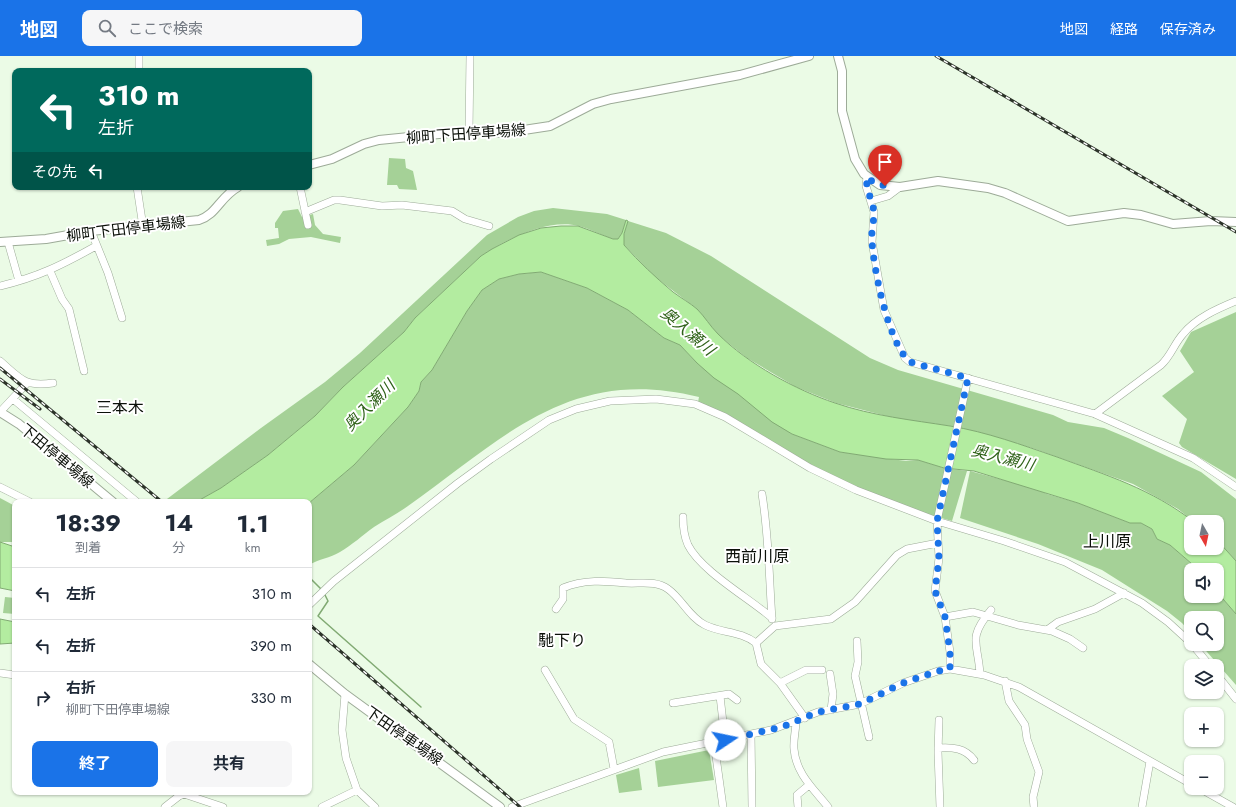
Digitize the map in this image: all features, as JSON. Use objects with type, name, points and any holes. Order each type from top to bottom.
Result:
[{"type":"main road","name":"柳町下田停車場線","points":[[312,164],[332,159],[364,144],[379,140],[469,131],[504,133],[544,127],[593,104],[611,99],[740,75],[809,56]]},
{"type":"main road","points":[[838,56],[842,71],[842,114],[855,159],[860,169],[867,177],[880,185],[900,187],[938,181],[988,188],[1005,193],[1068,221],[1124,213],[1141,215],[1172,224],[1211,221],[1236,222]]},
{"type":"main road","name":"柳町下田停車場線","points":[[4,242],[46,239],[91,231],[143,227],[206,218],[210,216],[224,197],[234,190]]},
{"type":"main road","name":"下田停車場線","points":[[0,412],[19,424],[109,499]]},
{"type":"main road","name":"下田停車場線","points":[[312,666],[345,694],[500,807]]},
{"type":"street","points":[[139,56],[139,68]]},
{"type":"street","points":[[469,131],[470,56]]},
{"type":"street","points":[[867,177],[866,186],[874,212],[872,242],[884,310],[905,358],[910,362],[968,380],[1095,414],[1193,458],[1236,487]]},
{"type":"street","points":[[871,201],[888,196],[900,187]]},
{"type":"street","points":[[137,190],[143,227]]},
{"type":"street","points":[[301,190],[308,225]]},
{"type":"street","points":[[305,212],[334,200],[340,200],[382,206],[402,205],[452,211],[465,219],[488,226]]},
{"type":"street","points":[[91,231],[106,268],[122,318]]},
{"type":"street","points":[[4,242],[19,281]]},
{"type":"street","points":[[0,286],[50,271],[96,246]]},
{"type":"street","points":[[50,271],[62,299],[69,309],[84,371]]},
{"type":"street","points":[[1095,414],[1168,359],[1182,335],[1190,326],[1210,313],[1236,301]]},
{"type":"street","points":[[0,361],[27,383],[37,385],[53,383]]},
{"type":"street","points":[[950,669],[950,652],[945,617],[935,591],[939,558],[937,520],[968,380]]},
{"type":"street","points":[[0,412],[27,383]]},
{"type":"street","points":[[13,398],[133,499]]},
{"type":"street","points":[[312,602],[340,577],[458,483],[502,451],[549,420],[576,409],[610,401],[656,399],[695,404],[725,417],[810,468],[856,490],[937,520],[1065,562],[1124,593],[1168,622],[1184,637]]},
{"type":"street","points":[[0,487],[24,499]]},
{"type":"street","points":[[762,494],[769,539],[771,576],[769,584],[772,596],[773,628]]},
{"type":"street","points":[[683,517],[684,533],[694,554],[735,590],[772,618]]},
{"type":"street","points":[[756,643],[773,628],[831,619],[855,602],[897,555],[907,549],[938,543]]},
{"type":"street","points":[[556,608],[563,599],[564,588],[572,584],[604,580],[653,583],[669,589],[680,599],[692,615],[706,625],[743,636],[756,643],[761,664],[780,683],[805,718]]},
{"type":"street","points":[[1047,630],[1058,622],[1095,609],[1124,593]]},
{"type":"street","points":[[980,674],[976,652],[976,638],[980,624],[991,610]]},
{"type":"street","points":[[945,617],[969,612],[1018,625],[1047,630],[1070,639],[1083,648]]},
{"type":"street","points":[[856,641],[858,670],[855,676],[860,704],[863,709],[869,737]]},
{"type":"street","points":[[1197,651],[1204,659]]},
{"type":"street","points":[[512,807],[663,752],[782,727],[831,710],[860,704],[903,683],[938,671],[950,669],[980,674],[1005,681],[1184,780]]},
{"type":"street","points":[[545,670],[574,719],[609,742],[614,769]]},
{"type":"street","points":[[780,683],[806,670],[822,670]]},
{"type":"street","points":[[0,673],[12,675]]},
{"type":"street","points":[[830,674],[833,694],[831,710]]},
{"type":"street","points":[[1005,681],[1009,701],[1025,725],[1027,739],[1039,772],[1033,797],[1034,807]]},
{"type":"street","points":[[1224,684],[1236,699]]},
{"type":"street","points":[[345,694],[343,744],[346,758],[357,790],[375,807]]},
{"type":"street","points":[[673,702],[729,694],[737,700]]},
{"type":"street","points":[[720,696],[725,740]]},
{"type":"street","points":[[939,720],[938,748],[940,807]]},
{"type":"street","points":[[796,721],[795,754],[798,767],[809,785],[828,807]]},
{"type":"street","points":[[751,734],[752,807]]},
{"type":"street","points":[[714,742],[723,807]]},
{"type":"street","points":[[938,748],[962,750],[970,753],[974,760]]},
{"type":"street","points":[[1142,807],[1150,761]]},
{"type":"street","points":[[798,807],[797,794],[809,785]]},
{"type":"street","points":[[322,807],[357,790]]},
{"type":"street","points":[[165,807],[182,795]]},
{"type":"street","points":[[187,795],[223,807]]},
{"type":"street","points":[[1215,795],[1233,807]]},
{"type":"shaded area","points":[[389,158],[405,159],[406,168],[413,171],[417,190],[399,189],[397,185],[387,185]]},
{"type":"shaded area","points":[[553,208],[607,214],[626,220],[622,233],[618,239],[613,239],[579,226],[567,224],[554,225],[527,232],[502,243],[481,256],[415,318],[404,332],[343,387],[315,416],[268,455],[221,488],[201,499],[167,499],[325,382],[360,353],[487,235],[518,217],[534,211]]},
{"type":"shaded area","points":[[298,209],[302,217],[313,214],[315,225],[323,234],[341,237],[340,243],[311,237],[289,239],[279,244],[267,246],[266,240],[279,238],[278,228],[275,228],[275,223],[283,211]]},
{"type":"shaded area","points":[[628,221],[666,233],[711,256],[870,358],[898,370],[1053,415],[1068,422],[1104,428],[1201,472],[1236,499],[1236,561],[1224,548],[1224,515],[1185,515],[1178,509],[1133,484],[1035,449],[982,433],[950,426],[898,419],[836,403],[796,387],[747,358],[718,335],[697,309],[655,277],[624,245],[624,234]]},
{"type":"shaded area","points":[[541,272],[587,288],[628,310],[664,338],[680,345],[697,363],[792,434],[840,452],[906,461],[918,460],[944,468],[967,471],[952,521],[918,511],[852,486],[805,462],[730,417],[698,402],[699,397],[653,390],[613,391],[576,399],[541,414],[508,433],[400,512],[374,527],[344,549],[336,554],[312,564],[312,500],[354,465],[408,407],[419,391],[421,382],[432,370],[467,311],[482,290],[499,279],[519,274]]},
{"type":"shaded area","points":[[1236,312],[1236,479],[1182,447],[1179,443],[1187,419],[1162,396],[1194,372],[1180,351],[1191,332]]},
{"type":"shaded area","points":[[970,471],[1037,489],[1047,494],[1078,503],[1130,523],[1141,523],[1152,529],[1157,539],[1170,545],[1191,563],[1184,563],[1184,603],[1224,603],[1224,600],[1236,614],[1236,685],[1224,671],[1224,659],[1213,659],[1206,651],[1224,651],[1224,611],[1184,611],[1184,625],[1167,611],[1102,570],[1038,544],[960,518]]},
{"type":"shaded area","points":[[0,498],[12,504],[12,542],[0,542]]},
{"type":"shaded area","points":[[5,597],[12,598],[12,614],[3,613]]},
{"type":"shaded area","points":[[709,750],[714,780],[658,787],[655,761]]},
{"type":"shaded area","points":[[639,768],[642,790],[619,793],[616,775]]},
{"type":"water","name":"奥入瀬川","points":[[626,220],[628,221],[624,234],[624,245],[641,263],[673,292],[697,309],[715,331],[743,356],[773,375],[804,391],[835,403],[864,411],[950,426],[991,435],[1093,470],[1162,500],[1185,515],[1184,555],[1224,555],[1224,548],[1236,561],[1236,614],[1224,600],[1224,563],[1191,563],[1170,545],[1157,539],[1152,529],[1141,523],[1130,523],[1078,503],[974,471],[944,468],[918,460],[886,459],[840,452],[792,434],[772,422],[738,394],[714,378],[680,345],[664,338],[628,310],[587,288],[541,272],[519,274],[499,279],[482,290],[467,311],[432,370],[421,382],[419,391],[408,407],[354,465],[312,500],[312,499],[201,499],[221,488],[268,455],[315,416],[343,387],[404,332],[415,318],[481,256],[492,249],[519,235],[541,228],[561,226],[578,226],[613,239],[618,239],[622,233]]},
{"type":"water","points":[[0,542],[12,546],[12,590],[0,588]]},
{"type":"water","points":[[0,619],[12,621],[12,643],[0,644]]},
{"type":"waterway","points":[[312,580],[322,590]]},
{"type":"waterway","points":[[324,593],[328,601],[318,616],[421,707]]},
{"type":"railway","points":[[936,56],[1236,232]]},
{"type":"railway","points":[[0,368],[158,499]]},
{"type":"railway","points":[[0,379],[40,409]]},
{"type":"railway","points":[[312,627],[520,807]]},
{"type":"district","name":"三本木","points":[[120,407]]},
{"type":"district","name":"上川原","points":[[1107,541]]},
{"type":"district","name":"西前川原","points":[[757,556]]},
{"type":"district","name":"馳下り","points":[[562,640]]},
{"type":"route","points":[[725,740],[782,727],[818,712],[860,704],[903,683],[938,671],[950,669],[950,652],[945,617],[935,591],[939,558],[937,521],[968,378],[910,362],[905,358],[892,332],[884,310],[874,258],[872,242],[874,212],[866,186],[867,177],[873,182],[885,186]]}]
